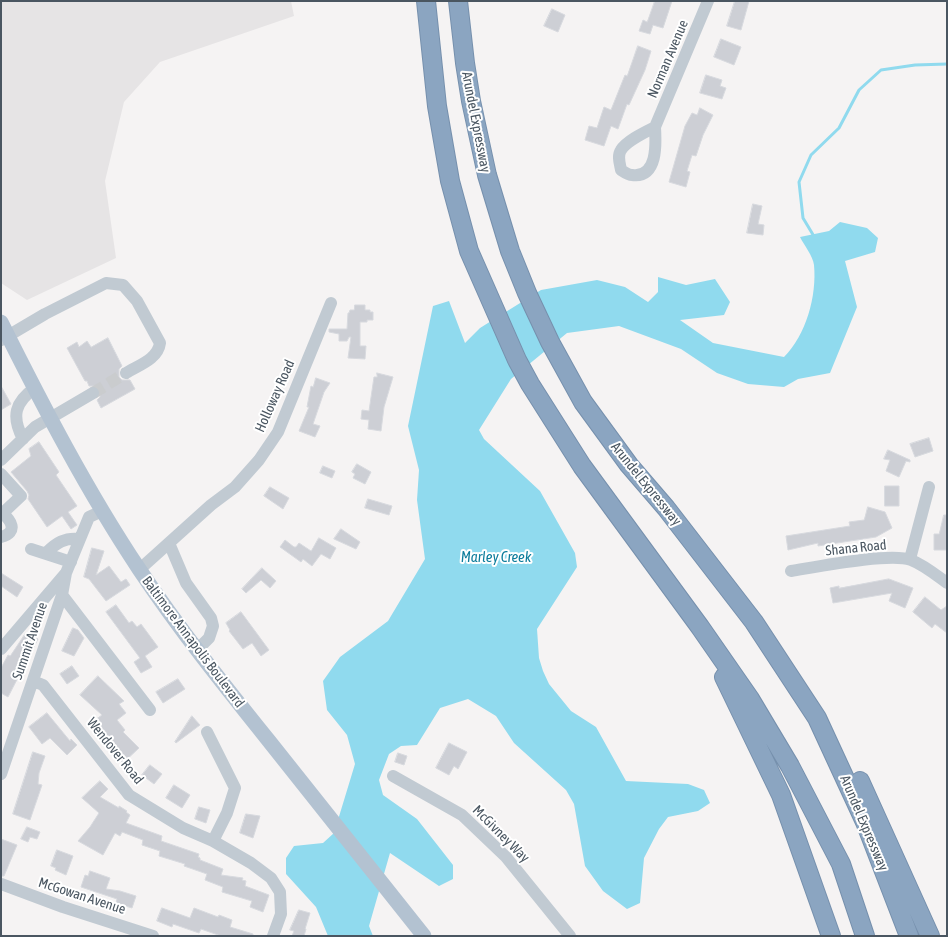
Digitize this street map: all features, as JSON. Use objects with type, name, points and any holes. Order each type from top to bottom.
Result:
[{"type":"highway","points":[[426,1],[437,106],[450,181],[469,251],[516,360],[582,466],[700,627],[750,699],[790,766],[841,864],[865,936]]},
{"type":"highway","name":"Arundel Expressway","points":[[458,1],[465,63],[479,141],[494,202],[519,273],[537,316],[583,402],[629,465],[666,508],[754,622],[817,718],[866,822],[909,936]]},
{"type":"highway","points":[[700,627],[781,795],[831,936]]},
{"type":"highway","points":[[832,750],[850,760],[930,936]]},
{"type":"main road","name":"Baltimore Annapolis Boulevard","points":[[3,332],[102,511],[140,569],[197,650],[424,936]]},
{"type":"street","name":"Norman Avenue","points":[[655,127],[708,1]]},
{"type":"street","points":[[3,332],[45,314],[106,283],[123,285],[137,301],[160,343],[159,350],[154,356],[126,373]]},
{"type":"street","name":"Holloway Road","points":[[140,569],[234,487],[259,460],[278,432],[330,303]]},
{"type":"street","points":[[22,439],[16,427],[17,406],[24,396],[35,388]]},
{"type":"street","points":[[1,460],[35,427],[93,393]]},
{"type":"street","points":[[1,474],[21,496],[2,512],[12,525],[8,535],[1,538]]},
{"type":"street","points":[[910,559],[929,487]]},
{"type":"street","points":[[1,649],[68,567],[89,517],[102,511]]},
{"type":"street","points":[[46,553],[52,546],[62,540],[71,538],[80,540]]},
{"type":"street","points":[[170,543],[186,583],[211,618],[214,626],[209,638],[197,650]]},
{"type":"street","points":[[31,549],[46,553],[68,567]]},
{"type":"street","name":"Shana Road","points":[[792,571],[886,558],[910,559],[947,583]]},
{"type":"street","name":"Summit Avenue","points":[[1,774],[62,595],[68,567]]},
{"type":"street","points":[[62,595],[150,710]]},
{"type":"street","name":"Wendover Road","points":[[33,682],[43,685],[129,795],[183,828],[213,841],[251,863],[271,878],[280,892],[282,914],[273,936]]},
{"type":"street","points":[[207,732],[235,788],[227,813],[213,841]]},
{"type":"street","name":"McGivney Way","points":[[393,776],[462,815],[506,857],[570,936]]},
{"type":"street","name":"McGowan Avenue","points":[[1,884],[63,907],[153,936]]},
{"type":"shaded area","points":[[1,1],[291,1],[294,16],[160,62],[124,102],[105,181],[116,258],[27,300],[1,283]]},
{"type":"water","name":"Marley Creek","points":[[840,222],[867,228],[878,238],[875,252],[845,261],[857,307],[830,373],[798,379],[784,387],[748,384],[717,373],[681,349],[619,326],[567,333],[511,379],[479,430],[484,439],[540,491],[575,553],[577,567],[537,629],[539,658],[549,684],[571,711],[596,727],[626,781],[688,784],[704,790],[710,803],[698,811],[668,817],[659,829],[644,858],[640,903],[627,909],[603,891],[585,866],[574,804],[566,790],[514,743],[496,716],[468,699],[440,708],[417,745],[401,746],[389,754],[379,780],[383,795],[417,819],[453,865],[453,879],[439,886],[390,853],[369,926],[373,936],[328,936],[316,907],[286,874],[286,858],[294,846],[323,843],[334,833],[355,764],[347,735],[327,710],[323,681],[340,657],[388,621],[425,559],[417,500],[419,470],[408,426],[433,306],[449,301],[465,343],[480,328],[541,290],[597,280],[625,287],[648,302],[658,292],[658,277],[686,285],[715,279],[730,302],[724,315],[680,320],[713,343],[784,357],[792,348],[804,326],[814,289],[814,265],[800,237],[829,231]]},
{"type":"building","points":[[655,1],[672,1],[663,28],[653,25],[650,34],[639,31],[643,20],[647,22]]},
{"type":"building","points":[[735,1],[749,1],[741,30],[727,26]]},
{"type":"building","points":[[552,9],[565,15],[558,32],[544,26]]},
{"type":"building","points":[[721,39],[741,47],[734,65],[714,57]]},
{"type":"building","points":[[638,46],[651,51],[645,70],[629,105],[627,104],[618,129],[611,126],[604,146],[585,140],[589,126],[597,128],[604,107],[611,110],[625,75],[627,76]]},
{"type":"building","points":[[706,75],[722,80],[720,86],[726,88],[722,99],[700,93]]},
{"type":"building","points":[[700,108],[713,115],[703,135],[696,156],[692,155],[687,171],[690,172],[686,187],[669,182],[685,126],[692,113],[697,115]]},
{"type":"building","points":[[753,204],[762,206],[758,224],[764,225],[763,235],[747,233]]},
{"type":"building","points":[[355,305],[365,305],[365,310],[373,312],[373,320],[360,322],[360,346],[366,346],[365,359],[348,358],[351,337],[347,341],[339,341],[339,334],[329,332],[329,329],[347,329],[348,313],[350,310],[354,310]]},
{"type":"building","points":[[108,338],[122,366],[119,369],[119,377],[122,380],[130,380],[135,389],[101,408],[97,400],[100,397],[100,389],[97,386],[89,386],[67,348],[77,342],[79,347],[87,341],[91,347]]},
{"type":"building","points":[[377,373],[393,377],[384,407],[381,431],[368,429],[369,420],[361,419],[362,410],[369,411],[374,377],[377,377]]},
{"type":"building","points":[[316,378],[330,383],[324,392],[313,424],[320,426],[315,437],[299,431],[309,407],[307,407],[311,386],[313,387]]},
{"type":"building","points":[[1,386],[11,404],[1,410]]},
{"type":"building","points":[[929,438],[933,451],[915,457],[910,444]]},
{"type":"building","points":[[39,442],[59,472],[56,475],[77,506],[68,512],[77,525],[71,529],[62,516],[47,527],[28,499],[27,491],[11,472],[31,456],[29,449]]},
{"type":"building","points":[[888,450],[910,460],[910,462],[906,461],[899,477],[886,471],[890,460],[884,459]]},
{"type":"building","points":[[357,464],[371,472],[365,484],[353,478],[355,474],[352,472]]},
{"type":"building","points":[[323,466],[335,471],[332,478],[320,473]]},
{"type":"building","points":[[885,486],[899,486],[899,506],[885,506]]},
{"type":"building","points":[[270,487],[289,498],[283,509],[264,496]]},
{"type":"building","points":[[368,499],[392,506],[389,515],[365,508]]},
{"type":"building","points":[[868,507],[885,512],[892,528],[876,537],[818,546],[818,543],[788,550],[786,536],[850,526],[849,522],[864,520]]},
{"type":"building","points":[[944,515],[947,515],[947,550],[934,550],[934,534],[939,534]]},
{"type":"building","points":[[341,529],[360,542],[356,549],[334,539]]},
{"type":"building","points":[[319,538],[336,548],[330,559],[321,554],[312,566],[303,559],[301,562],[280,547],[285,540],[294,547],[299,543],[311,551]]},
{"type":"building","points":[[92,548],[104,551],[96,575],[109,566],[121,582],[126,579],[130,585],[106,601],[89,579],[84,577]]},
{"type":"building","points":[[262,568],[276,581],[270,588],[261,580],[246,593],[242,589]]},
{"type":"building","points":[[1,573],[23,587],[17,597],[1,586]]},
{"type":"building","points":[[889,579],[913,588],[905,608],[889,601],[892,593],[833,603],[830,588]]},
{"type":"building","points":[[925,597],[941,610],[947,606],[947,633],[935,624],[932,628],[913,612]]},
{"type":"building","points":[[116,605],[129,623],[132,621],[137,627],[141,624],[158,647],[145,656],[152,667],[141,673],[134,662],[140,658],[106,612]]},
{"type":"building","points":[[241,612],[269,650],[261,656],[252,643],[243,649],[229,631],[226,623]]},
{"type":"building","points":[[73,628],[78,630],[84,638],[74,656],[62,651]]},
{"type":"building","points":[[26,633],[38,639],[8,697],[1,693],[1,668],[8,655],[10,656]]},
{"type":"building","points":[[72,666],[79,676],[67,684],[60,674]]},
{"type":"building","points":[[98,676],[124,701],[119,704],[126,713],[117,720],[125,730],[123,732],[139,748],[123,763],[117,756],[119,754],[109,743],[107,745],[102,737],[106,734],[95,720],[102,715],[80,695]]},
{"type":"building","points":[[178,679],[185,689],[163,703],[156,692]]},
{"type":"building","points":[[47,713],[70,741],[71,739],[77,745],[67,755],[50,738],[42,744],[29,727]]},
{"type":"building","points":[[192,716],[200,725],[176,743],[175,742]]},
{"type":"building","points":[[449,743],[467,752],[458,769],[454,766],[449,775],[436,768]]},
{"type":"building","points":[[33,752],[45,756],[39,773],[38,784],[42,785],[30,820],[13,814]]},
{"type":"building","points":[[398,753],[407,756],[404,765],[395,762]]},
{"type":"building","points":[[150,765],[162,774],[154,784],[142,775]]},
{"type":"building","points":[[100,781],[108,789],[100,797],[127,811],[130,815],[126,823],[162,836],[161,841],[199,854],[200,860],[223,869],[221,875],[243,878],[242,880],[246,881],[245,886],[269,895],[263,912],[250,907],[252,901],[222,892],[223,887],[205,880],[207,874],[184,866],[185,864],[159,856],[160,851],[142,845],[143,840],[122,832],[120,836],[115,833],[103,855],[78,841],[99,813],[82,798]]},
{"type":"building","points":[[174,785],[190,795],[182,808],[166,798]]},
{"type":"building","points":[[199,807],[210,810],[206,823],[195,819]]},
{"type":"building","points":[[246,814],[260,816],[253,838],[240,833]]},
{"type":"building","points":[[27,827],[40,832],[37,839],[30,837],[28,842],[21,839]]},
{"type":"building","points":[[1,839],[17,845],[4,876],[1,876]]},
{"type":"building","points":[[57,850],[73,856],[66,875],[51,866]]},
{"type":"building","points":[[90,871],[110,878],[106,889],[136,896],[132,908],[116,903],[117,899],[81,887],[85,875],[88,876]]},
{"type":"building","points":[[162,908],[190,918],[194,908],[218,917],[219,915],[232,920],[230,927],[253,934],[253,936],[221,936],[201,929],[199,933],[173,924],[172,927],[157,921]]},
{"type":"building","points":[[299,910],[310,913],[306,929],[304,936],[292,936],[294,931],[290,930]]},
{"type":"waterway","name":"Marley Creek","points":[[815,238],[803,218],[799,182],[811,155],[839,128],[859,90],[881,70],[915,65],[947,64]]},
{"type":"tunnel","points":[[93,393],[126,373]]}]
